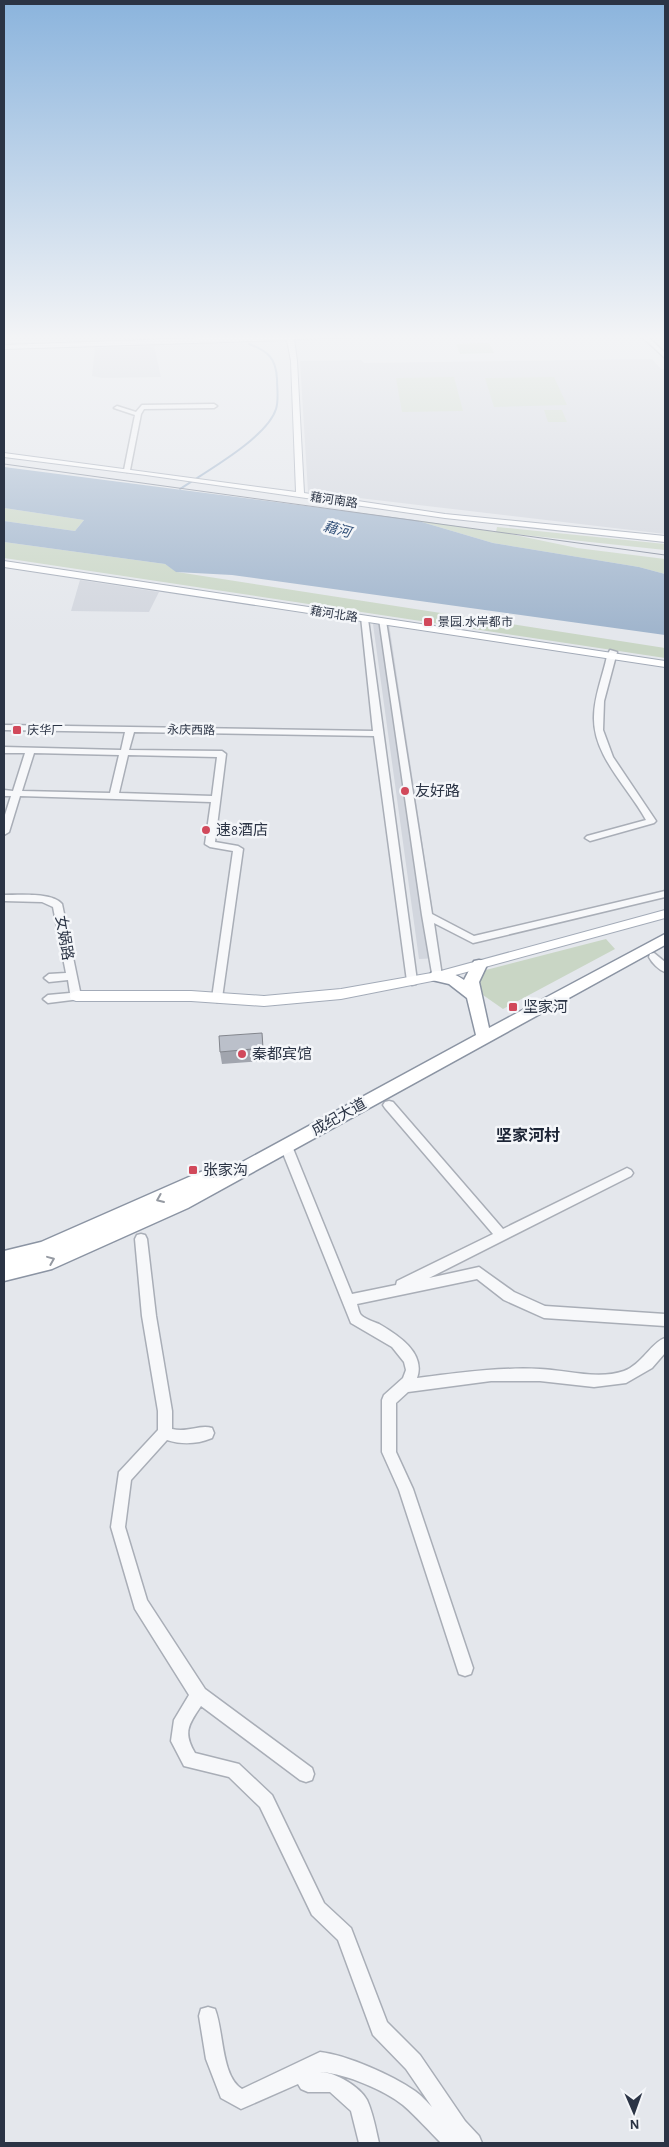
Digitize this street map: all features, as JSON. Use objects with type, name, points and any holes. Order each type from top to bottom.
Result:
[{"type":"highway","name":"成纪大道","points":[[4,1259],[44,1249],[188,1187],[482,1031],[665,928]]},
{"type":"highway","name":"成纪大道","points":[[4,1273],[45,1262],[182,1202],[665,939]]},
{"type":"highway","points":[[479,965],[471,982],[482,1031]]},
{"type":"highway","points":[[437,976],[454,980],[473,995]]},
{"type":"main road","points":[[297,435],[300,496]]},
{"type":"main road","name":"藉河南路","points":[[4,455],[127,470],[473,519],[665,539]]},
{"type":"main road","name":"藉河北路","points":[[4,562],[382,621],[665,660]]},
{"type":"main road","name":"藉河北路","points":[[4,562],[612,654],[665,664]]},
{"type":"main road","points":[[76,996],[277,1000],[341,994],[437,976],[665,914]]},
{"type":"street","points":[[127,470],[134,435]]},
{"type":"street","points":[[364,618],[412,981]]},
{"type":"street","points":[[382,621],[437,976]]},
{"type":"street","points":[[590,838],[651,821],[642,803],[607,754],[598,728],[598,716],[612,654]]},
{"type":"street","name":"永庆西路","points":[[4,727],[378,734]]},
{"type":"street","points":[[114,796],[130,729]]},
{"type":"street","points":[[4,750],[222,754],[218,798],[210,844],[238,850],[217,998]]},
{"type":"street","points":[[4,832],[30,750]]},
{"type":"street","points":[[4,793],[218,798]]},
{"type":"street","points":[[427,915],[474,940],[665,894]]},
{"type":"street","name":"女娲路","points":[[4,898],[42,899],[55,902],[58,906],[76,996]]},
{"type":"street","points":[[654,957],[665,968]]},
{"type":"street","points":[[49,978],[71,976]]},
{"type":"street","points":[[48,999],[76,996]]},
{"type":"street","points":[[389,1105],[501,1235]]},
{"type":"street","points":[[286,1146],[356,1319],[402,1346],[412,1365],[410,1379],[389,1400],[389,1452],[406,1489],[465,1668]]},
{"type":"street","points":[[387,1292],[626,1173]]},
{"type":"street","points":[[141,1239],[149,1316],[165,1410],[165,1433],[124,1477],[118,1528],[140,1604],[199,1695],[306,1774]]},
{"type":"street","points":[[349,1300],[479,1272],[509,1296],[544,1312],[665,1320]]},
{"type":"street","points":[[404,1386],[491,1375],[540,1375],[594,1381],[626,1377],[647,1364],[665,1344]]},
{"type":"street","points":[[165,1433],[181,1438],[207,1433]]},
{"type":"street","points":[[199,1695],[182,1720],[179,1741],[190,1760],[233,1770],[266,1801],[318,1909],[345,1934],[380,2028],[412,2062],[458,2128],[472,2143]]},
{"type":"street","points":[[208,2016],[216,2059],[228,2091],[241,2099],[252,2096],[320,2062],[333,2063],[382,2082],[409,2098],[454,2141],[458,2128]]},
{"type":"street","points":[[302,2072],[308,2082],[328,2082],[336,2085],[360,2105],[369,2143]]},
{"type":"shaded area","points":[[305,435],[665,435],[665,534],[308,492]]},
{"type":"shaded area","points":[[80,580],[159,592],[149,612],[71,611]]},
{"type":"shaded area","name":"友好路","points":[[373,624],[389,624],[440,958],[419,959]]},
{"type":"green space","points":[[4,508],[84,520],[75,531],[4,521]]},
{"type":"green space","points":[[415,520],[496,532],[497,527],[665,544],[665,550],[506,533],[577,548],[665,559],[665,574],[639,567],[493,543]]},
{"type":"green space","points":[[4,542],[165,564],[177,572],[665,648],[665,658],[4,558]]},
{"type":"green space","points":[[606,939],[615,949],[503,1009],[483,995],[477,984],[482,971]]},
{"type":"water","name":"藉河","points":[[4,467],[415,520],[493,543],[639,567],[665,574],[665,635],[232,575],[176,572],[165,564],[4,542],[4,521],[75,531],[84,520],[4,508]]},
{"type":"building","points":[[262,1033],[263,1048],[220,1052],[219,1036]]},
{"type":"waterway","points":[[180,489],[219,464],[256,435]]},
{"type":"tram line","points":[[4,464],[665,555]]},
{"type":"place","name":"景园.水岸都市","points":[[428,622]]},
{"type":"place","name":"庆华厂","points":[[17,730]]},
{"type":"place","name":"友好路","points":[[405,791]]},
{"type":"place","name":"速8酒店","points":[[206,830]]},
{"type":"place","name":"坚家河","points":[[513,1007]]},
{"type":"place","name":"秦都宾馆","points":[[242,1054]]},
{"type":"place","name":"张家沟","points":[[193,1170]]},
{"type":"district","name":"坚家河村","points":[[528,1136]]}]
